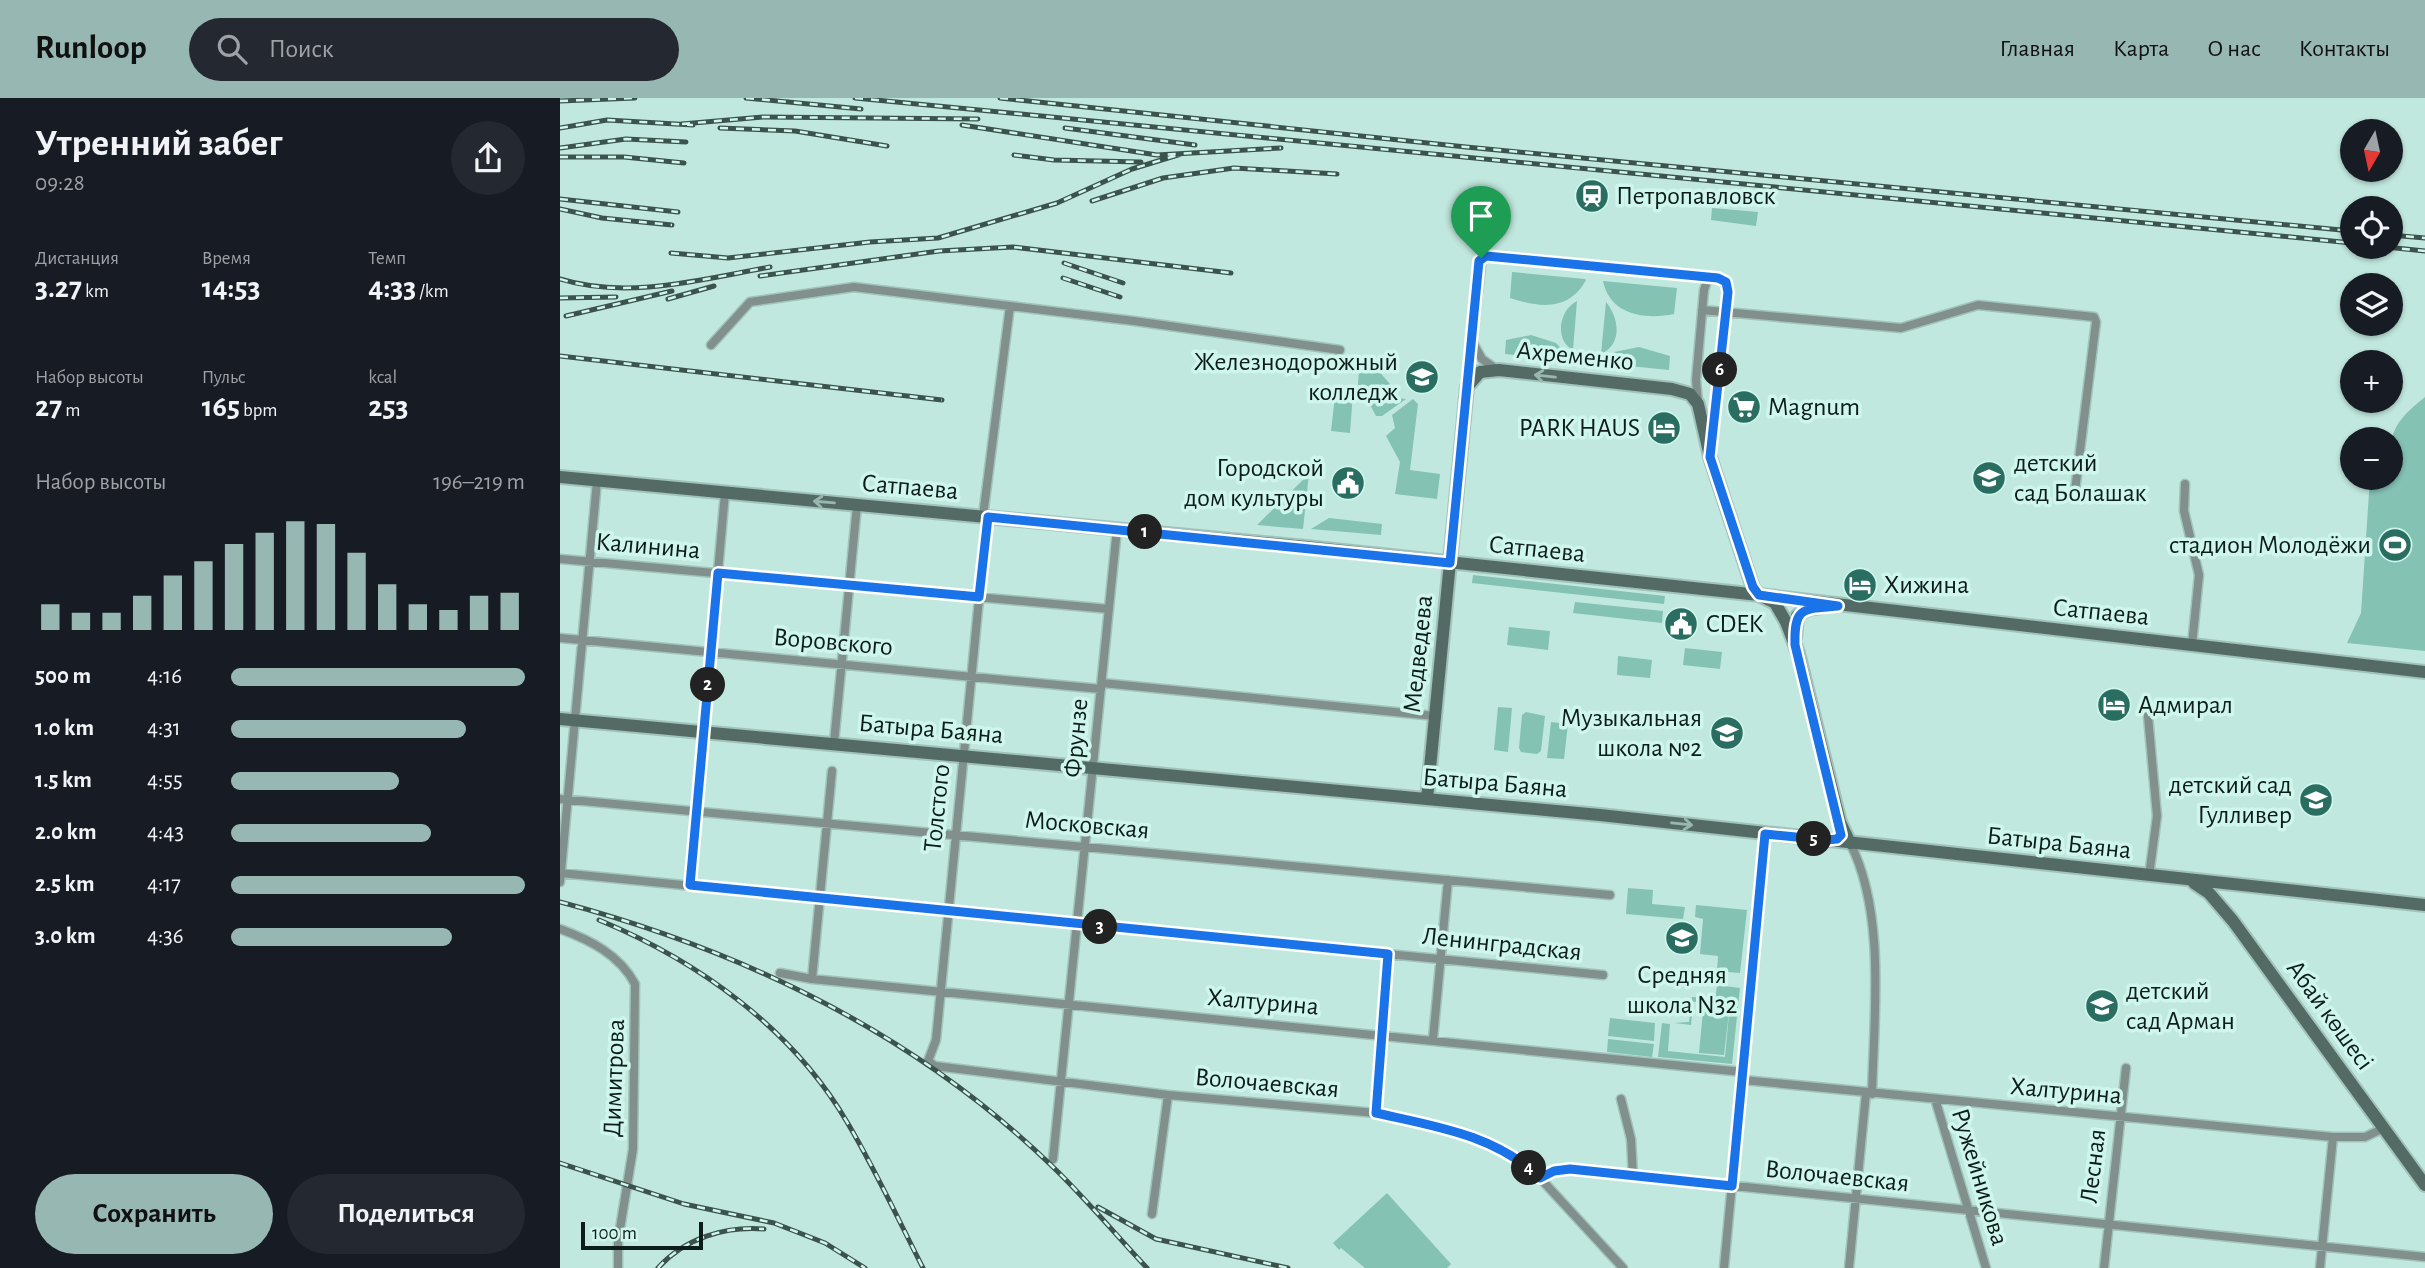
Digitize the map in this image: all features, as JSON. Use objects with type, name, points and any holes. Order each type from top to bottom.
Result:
[{"type":"street","points":[[1467,387],[1482,257],[1503,256],[1718,278],[1728,286],[1710,457]]},
{"type":"street","points":[[1718,278],[1711,279],[1705,285],[1696,372],[1699,404],[1710,457],[1753,587],[1759,595],[1775,603],[1795,645],[1840,822],[1861,873],[1875,947],[1869,1093],[1849,1268]]},
{"type":"street","points":[[711,345],[750,302],[854,287],[1340,350]]},
{"type":"street","points":[[1702,310],[1901,328],[1979,304],[2094,317],[2096,322],[2075,491]]},
{"type":"street","name":"Толстого","points":[[928,1060],[936,1040],[985,517],[1010,306]]},
{"type":"street","points":[[1472,337],[1482,359],[1499,370]]},
{"type":"street","name":"Ахременко","points":[[1467,387],[1480,372],[1499,370],[1685,392],[1699,404]]},
{"type":"street","points":[[1672,390],[1685,385],[1696,372]]},
{"type":"street","name":"Медведева","points":[[1427,799],[1467,387]]},
{"type":"street","name":"Сатпаева","points":[[560,477],[1306,547],[1759,595],[2425,672]]},
{"type":"street","points":[[560,876],[564,799],[575,720],[597,481]]},
{"type":"street","points":[[2186,484],[2184,511],[2199,575],[2192,645]]},
{"type":"street","points":[[690,885],[725,493]]},
{"type":"street","points":[[834,743],[857,505]]},
{"type":"street","name":"Фрунзе","points":[[1053,1159],[1117,529]]},
{"type":"street","name":"Калинина","points":[[560,559],[1109,609]]},
{"type":"street","points":[[1786,622],[1787,605],[1800,600]]},
{"type":"street","points":[[1795,645],[1795,623],[1799,614],[1810,608],[1838,606]]},
{"type":"street","name":"Воровского","points":[[560,638],[1435,716]]},
{"type":"street","points":[[2148,716],[2157,816],[2149,876]]},
{"type":"street","name":"Батыра Баяна","points":[[560,719],[1427,799],[2425,905]]},
{"type":"street","points":[[812,979],[832,771]]},
{"type":"street","name":"Московская","points":[[564,799],[1611,895]]},
{"type":"street","points":[[1827,840],[1840,837],[1840,822]]},
{"type":"street","points":[[1724,1268],[1765,834]]},
{"type":"street","name":"Ленинградская","points":[[560,876],[690,885],[1603,975]]},
{"type":"street","points":[[1433,1039],[1448,880]]},
{"type":"street","name":"Абай көшесі","points":[[2190,880],[2209,893],[2233,921],[2425,1185]]},
{"type":"street","points":[[2233,921],[2227,906],[2231,894],[2252,887]]},
{"type":"street","name":"Димитрова","points":[[560,929],[607,952],[628,971],[635,984],[633,1149],[618,1241],[618,1268]]},
{"type":"street","points":[[1376,1113],[1388,954]]},
{"type":"street","name":"Халтурина","points":[[780,973],[812,979],[1433,1039],[1869,1093],[2333,1137],[2365,1137],[2384,1128]]},
{"type":"street","name":"Волочаевская","points":[[928,1060],[940,1068],[1168,1095],[1376,1113],[1476,1138],[1510,1155],[1540,1178],[1561,1169],[2424,1257]]},
{"type":"street","name":"Лесная","points":[[2104,1268],[2126,1068]]},
{"type":"street","points":[[1152,1214],[1168,1095]]},
{"type":"street","points":[[1621,1099],[1631,1139],[1633,1176]]},
{"type":"street","name":"Ружейникова","points":[[1935,1099],[1986,1268]]},
{"type":"street","points":[[2320,1268],[2333,1137]]},
{"type":"street","points":[[1540,1178],[1623,1268]]},
{"type":"street","points":[[2423,1268],[2424,1257]]},
{"type":"green space","points":[[1712,208],[1758,212],[1756,226],[1711,220]]},
{"type":"green space","points":[[1512,272],[1586,280],[1579,290],[1562,302],[1532,304],[1510,298]]},
{"type":"green space","points":[[1603,281],[1677,288],[1674,314],[1641,315],[1621,308],[1607,292]]},
{"type":"green space","points":[[1577,301],[1573,350],[1563,339],[1561,325],[1566,311]]},
{"type":"green space","points":[[1606,302],[1614,315],[1617,330],[1613,344],[1601,354]]},
{"type":"green space","points":[[1531,335],[1556,343],[1572,360],[1505,354],[1506,340]]},
{"type":"green space","points":[[1639,347],[1670,356],[1669,370],[1600,363],[1614,352]]},
{"type":"green space","points":[[1360,355],[1366,356],[1395,390],[1358,385]]},
{"type":"green space","points":[[1343,390],[1353,392],[1350,433],[1331,431],[1335,396]]},
{"type":"green space","points":[[1364,393],[1406,399],[1382,416],[1376,416]]},
{"type":"green space","name":"стадион Молодёжи","points":[[2425,397],[2425,651],[2347,643],[2361,613],[2369,490],[2403,490],[2403,427],[2396,427]]},
{"type":"green space","points":[[1413,399],[1418,404],[1410,470],[1440,474],[1437,499],[1395,494],[1400,462],[1386,436],[1395,428],[1392,415]]},
{"type":"green space","points":[[1309,474],[1303,529],[1257,525]]},
{"type":"green space","points":[[1329,518],[1382,524],[1381,535],[1311,529]]},
{"type":"green space","points":[[1473,575],[1665,596],[1664,604],[1472,583]]},
{"type":"green space","points":[[1575,602],[1663,611],[1662,623],[1573,613]]},
{"type":"green space","points":[[1509,627],[1550,631],[1548,650],[1507,645]]},
{"type":"green space","points":[[1685,648],[1722,652],[1720,669],[1683,665]]},
{"type":"green space","points":[[1618,656],[1652,660],[1650,678],[1617,675]]},
{"type":"green space","points":[[1498,707],[1512,708],[1508,752],[1494,750]]},
{"type":"green space","points":[[1526,712],[1545,716],[1541,751],[1537,754],[1521,752],[1519,748],[1522,715]]},
{"type":"green space","points":[[1551,722],[1568,724],[1564,759],[1547,758]]},
{"type":"green space","points":[[1628,888],[1653,890],[1652,904],[1685,907],[1683,919],[1626,914]]},
{"type":"green space","points":[[1696,905],[1747,910],[1740,973],[1717,971],[1718,956],[1700,954],[1703,919],[1695,917]]},
{"type":"green space","points":[[1717,985],[1740,988],[1732,1064],[1658,1057],[1662,1023],[1670,1024],[1668,1051],[1725,1057],[1730,1003],[1724,1055],[1699,1053],[1704,1001],[1693,1002],[1691,1025],[1674,1023],[1689,1022],[1692,997],[1711,998],[1711,1002],[1720,1003],[1715,1002]]},
{"type":"green space","points":[[1610,1018],[1655,1023],[1654,1041],[1608,1036]]},
{"type":"green space","points":[[1608,1039],[1654,1044],[1652,1057],[1607,1052]]},
{"type":"green space","points":[[1387,1193],[1451,1264],[1447,1268],[1365,1268],[1333,1243]]},
{"type":"railway","points":[[560,101],[635,98]]},
{"type":"railway","points":[[746,98],[861,109]]},
{"type":"railway","points":[[855,98],[2340,242]]},
{"type":"railway","points":[[1000,98],[1466,147],[2340,230]]},
{"type":"railway","points":[[682,124],[763,117],[978,119]]},
{"type":"railway","points":[[560,128],[607,120],[693,125]]},
{"type":"railway","points":[[962,125],[1157,155],[1281,148]]},
{"type":"railway","points":[[720,128],[795,131],[887,146]]},
{"type":"railway","points":[[1065,128],[1195,145]]},
{"type":"railway","points":[[560,148],[626,139],[686,142]]},
{"type":"railway","points":[[671,253],[728,258],[870,242],[938,238],[1057,203],[1132,169],[1181,154]]},
{"type":"railway","points":[[1014,155],[1054,160],[1141,162]]},
{"type":"railway","points":[[560,157],[624,157],[684,163]]},
{"type":"railway","points":[[1092,201],[1163,178],[1234,168],[1337,174]]},
{"type":"railway","points":[[560,199],[678,212]]},
{"type":"railway","points":[[560,209],[602,218],[672,225]]},
{"type":"railway","points":[[2403,236],[2425,238]]},
{"type":"railway","points":[[760,276],[939,251],[1013,247],[1231,273]]},
{"type":"railway","points":[[2403,249],[2425,251]]},
{"type":"railway","points":[[1064,263],[1123,283]]},
{"type":"railway","points":[[560,279],[586,285],[638,288],[692,282],[770,267]]},
{"type":"railway","points":[[1063,278],[1120,297]]},
{"type":"railway","points":[[668,299],[714,286]]},
{"type":"railway","points":[[566,316],[672,291]]},
{"type":"railway","points":[[560,298],[616,297]]},
{"type":"railway","points":[[560,356],[942,400]]},
{"type":"railway","points":[[560,902],[695,945],[760,972],[885,1037],[944,1076],[1000,1119],[1065,1179],[1147,1268]]},
{"type":"railway","points":[[599,920],[672,956],[706,977],[740,1001],[799,1057],[825,1088],[847,1122],[923,1268]]},
{"type":"railway","points":[[560,1163],[684,1204],[774,1223],[825,1243],[865,1268]]},
{"type":"railway","points":[[1098,1207],[1156,1239],[1288,1268]]},
{"type":"railway","points":[[658,1268],[680,1249],[706,1236],[735,1230],[764,1229]]},
{"type":"place","name":"Петропавловск","points":[[1592,196]]},
{"type":"place","name":"Железнодорожный колледж","points":[[1422,377]]},
{"type":"place","name":"Magnum","points":[[1744,407]]},
{"type":"place","name":"PARK HAUS","points":[[1664,428]]},
{"type":"place","name":"детский сад Болашак","points":[[1989,478]]},
{"type":"place","name":"Городской дом культуры","points":[[1348,483]]},
{"type":"place","name":"стадион Молодёжи","points":[[2395,545]]},
{"type":"place","name":"Хижина","points":[[1860,585]]},
{"type":"place","name":"CDEK","points":[[1681,624]]},
{"type":"place","name":"Адмирал","points":[[2114,705]]},
{"type":"place","name":"Музыкальная школа №2","points":[[1727,733]]},
{"type":"place","name":"детский сад Гулливер","points":[[2316,800]]},
{"type":"place","name":"Средняя школа N32","points":[[1682,938]]},
{"type":"place","name":"детский сад Арман","points":[[2102,1006]]},
{"type":"route","points":[[1503,256],[1718,278],[1726,282],[1728,292],[1710,457],[1754,591],[1759,595],[1838,606],[1810,608],[1799,614],[1796,618],[1795,645],[1842,832],[1839,838],[1827,840],[1765,834],[1732,1186],[1570,1169],[1554,1171],[1540,1178],[1510,1155],[1476,1138],[1453,1130],[1376,1113],[1388,954],[690,885],[718,573],[979,597],[988,517],[1450,563],[1481,258],[1503,256]]}]
